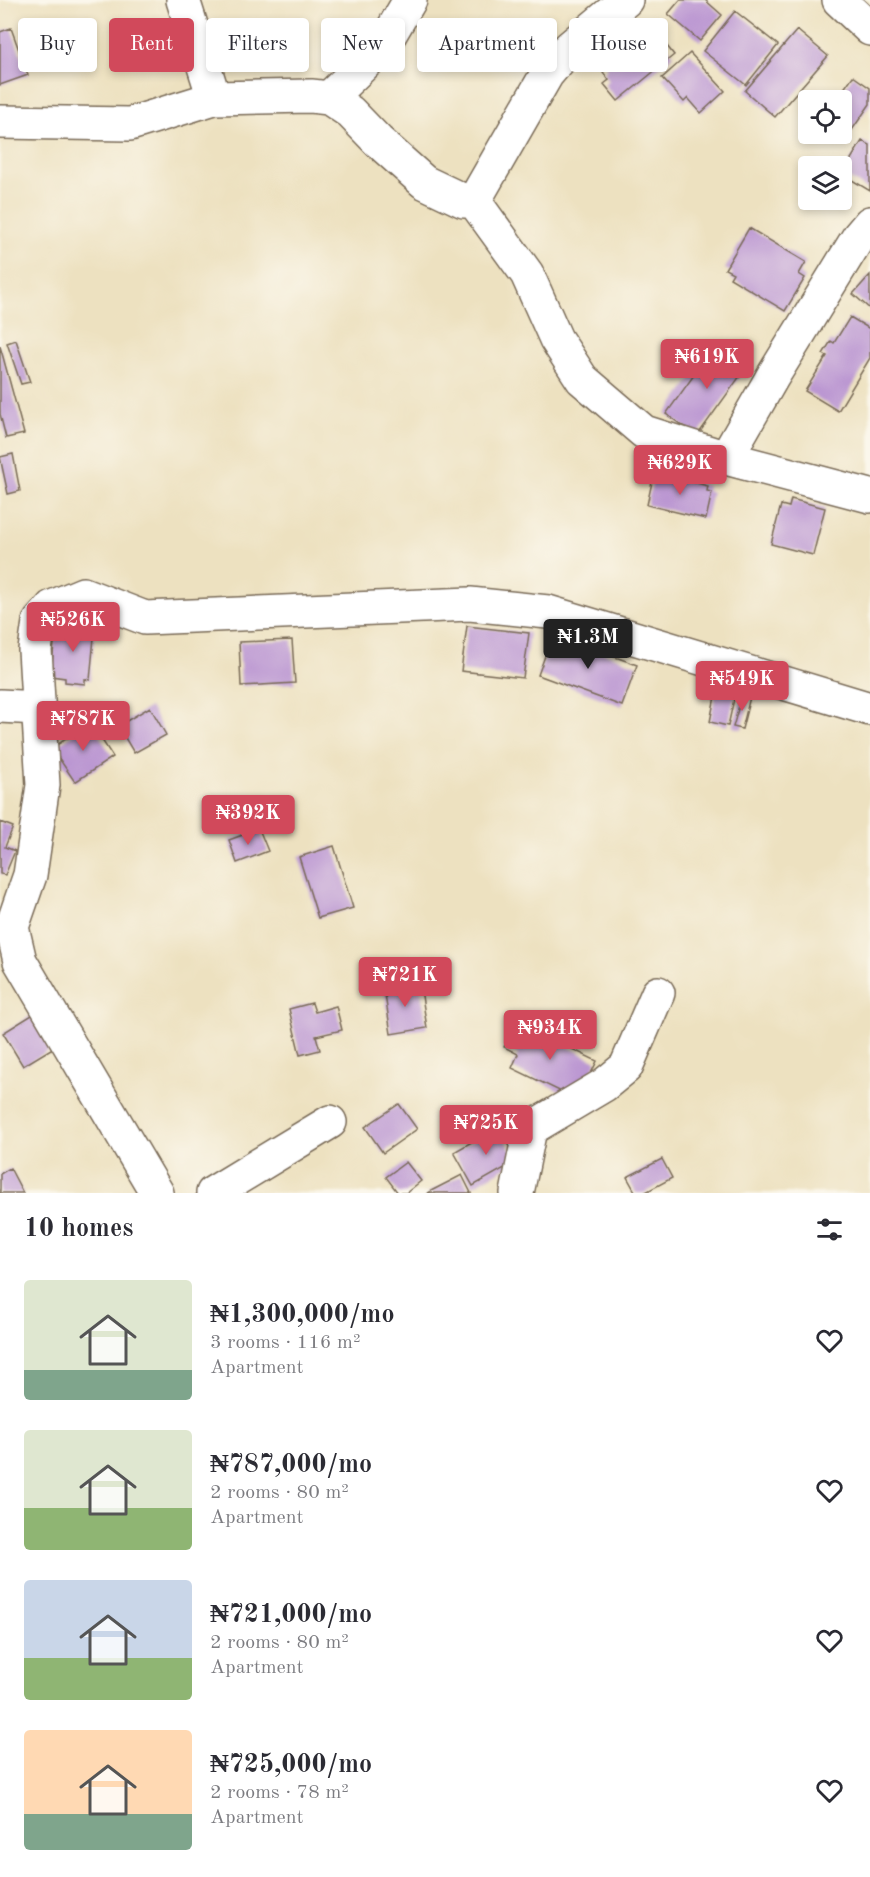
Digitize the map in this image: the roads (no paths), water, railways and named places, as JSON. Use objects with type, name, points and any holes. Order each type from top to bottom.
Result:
[{"type":"street","points":[[183,0],[214,98]]},
{"type":"street","points":[[329,99],[382,46],[410,0]]},
{"type":"street","points":[[474,201],[547,74],[570,47],[626,0]]},
{"type":"street","points":[[839,0],[870,29]]},
{"type":"street","points":[[0,122],[130,124],[214,98],[311,96],[329,99],[350,112],[378,141],[424,182],[464,201],[474,201]]},
{"type":"street","points":[[474,201],[527,274],[556,339],[582,379],[644,432],[726,458],[870,496]]},
{"type":"street","points":[[726,458],[773,376],[859,236],[870,223]]},
{"type":"street","points":[[157,1193],[20,961],[12,927],[30,875],[43,785],[35,651],[39,622],[52,607],[83,594],[146,618],[470,604],[548,612],[870,709]]},
{"type":"street","points":[[0,706],[38,708]]},
{"type":"street","points":[[517,1193],[530,1129],[604,1085],[626,1067],[658,993]]},
{"type":"street","points":[[213,1193],[330,1122]]}]
